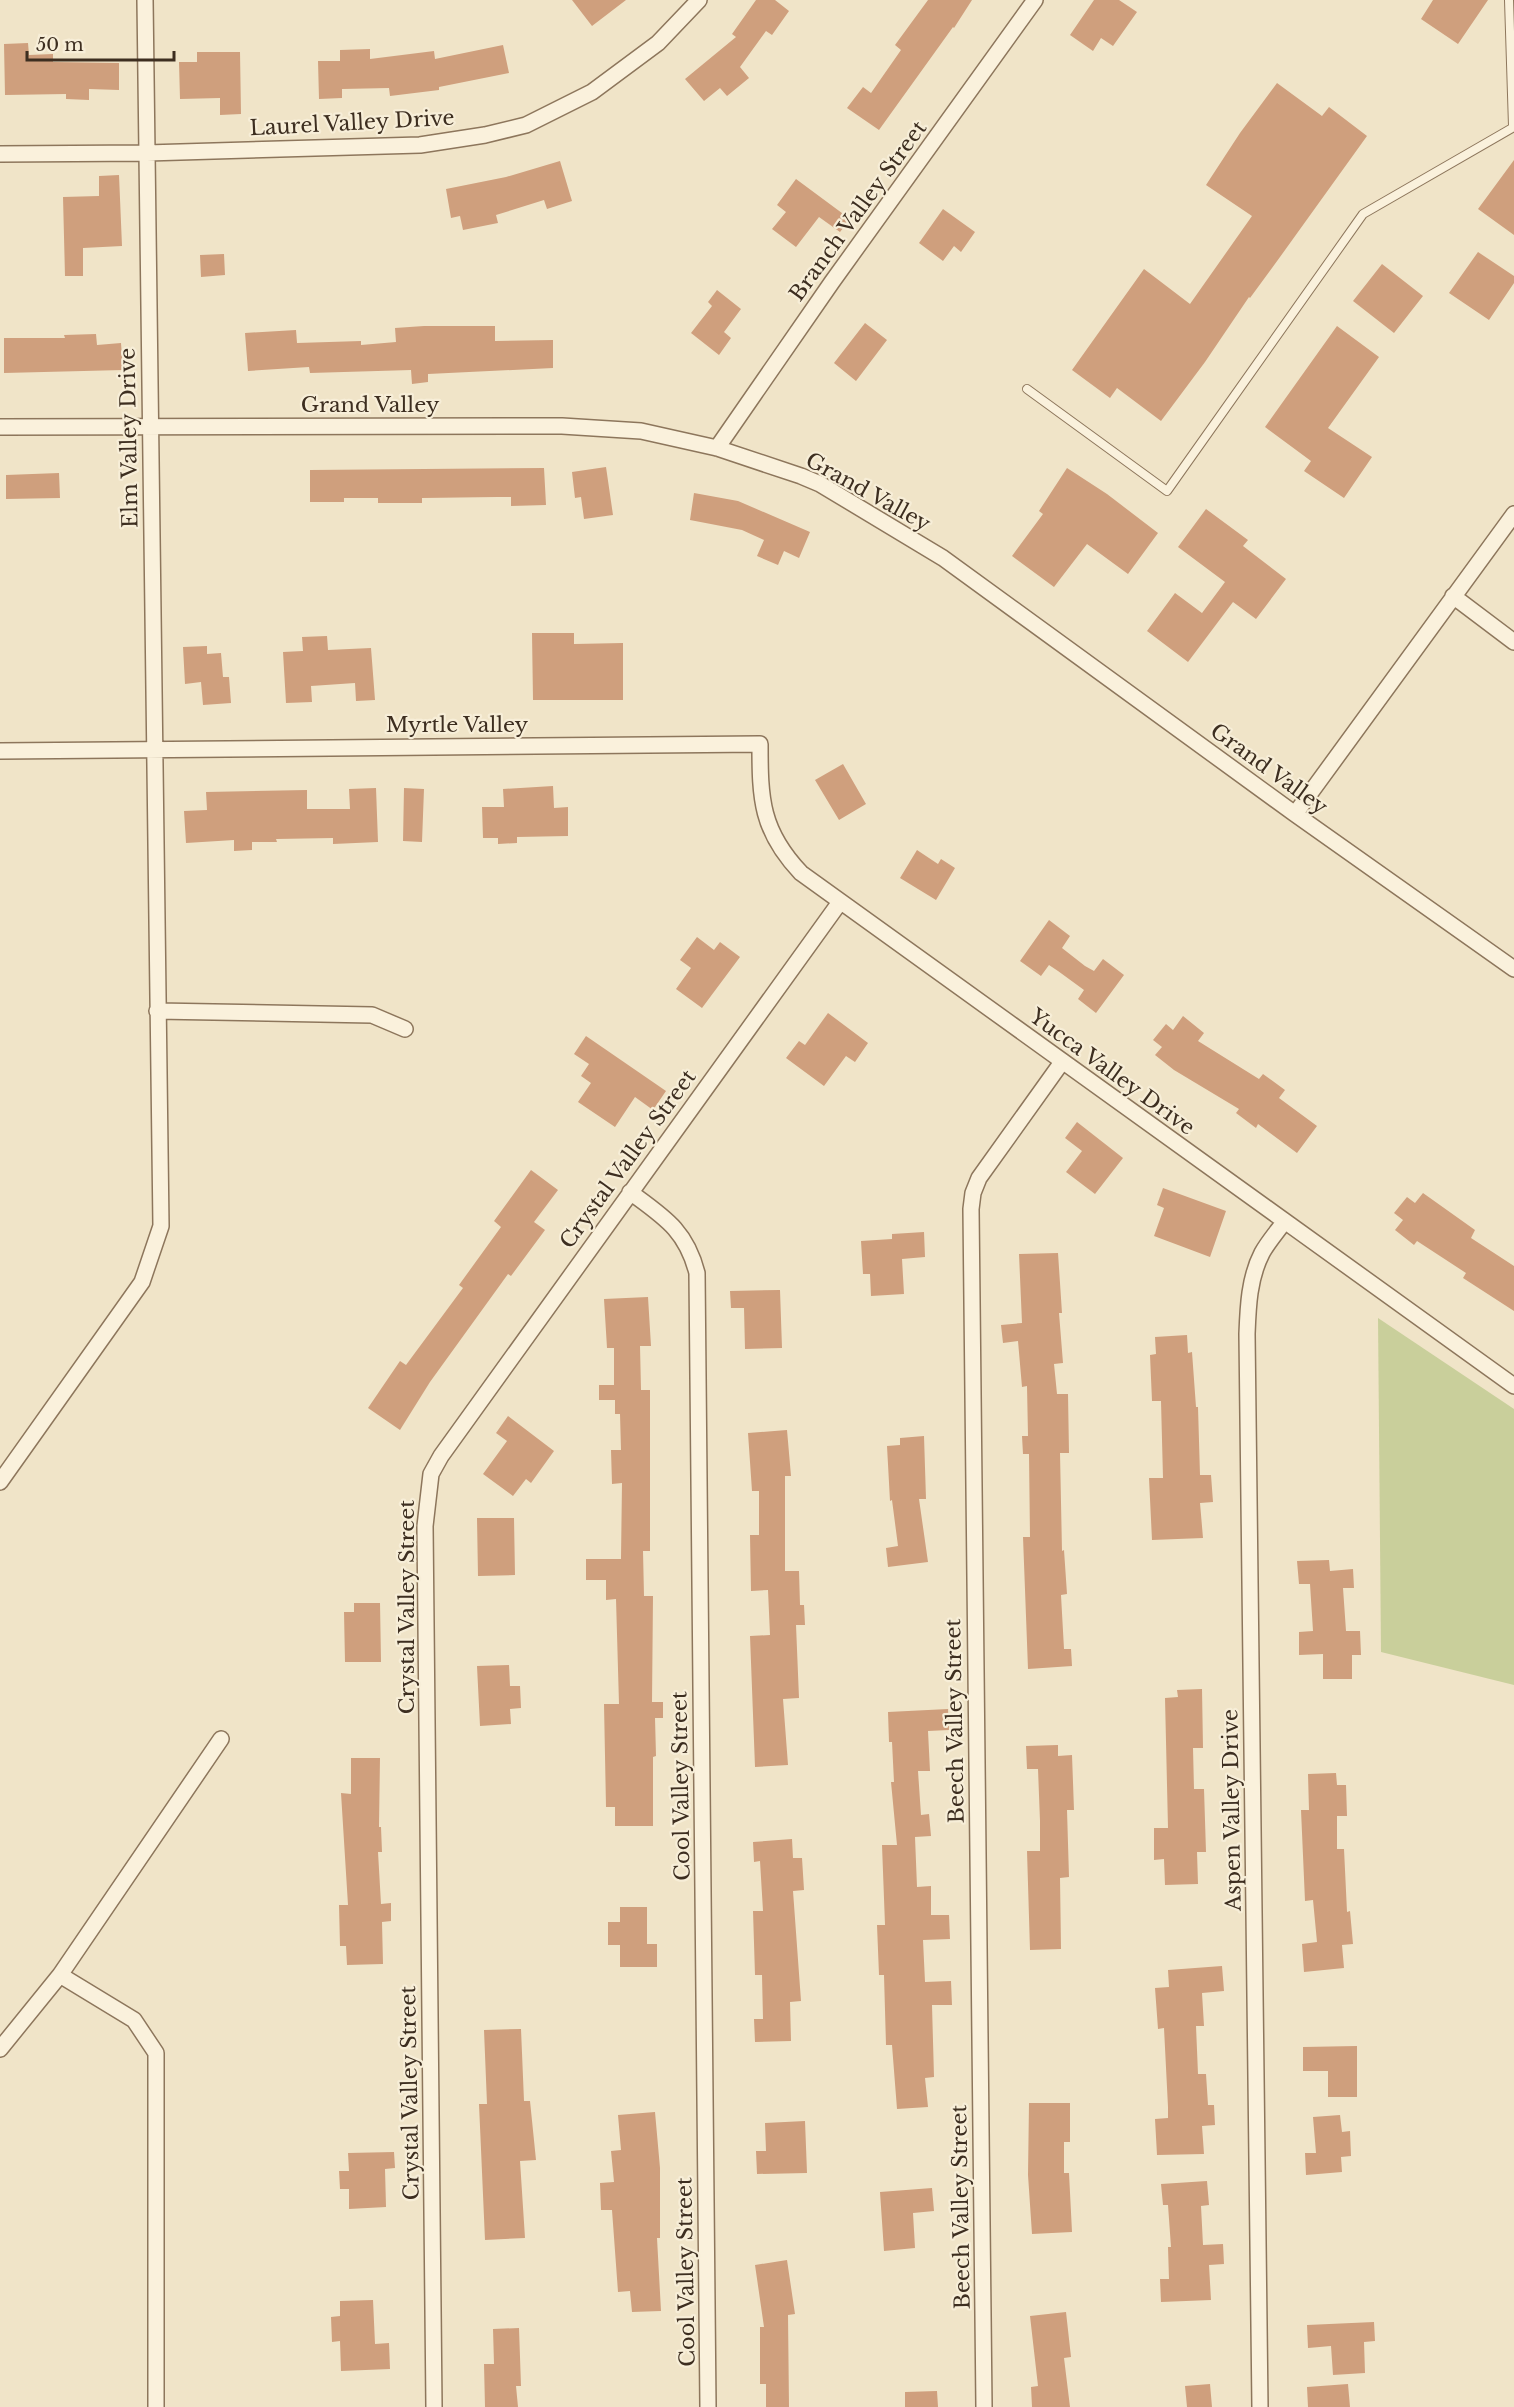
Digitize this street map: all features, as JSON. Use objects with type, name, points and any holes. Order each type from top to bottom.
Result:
[{"type":"street","name":"Elm Valley Drive","points":[[0,1482],[142,1282],[161,1226],[145,0]]},
{"type":"street","name":"Laurel Valley Drive","points":[[0,154],[420,146],[485,135],[526,125],[592,92],[658,44],[699,0]]},
{"type":"street","name":"Branch Valley Street","points":[[717,448],[832,282],[1035,0]]},
{"type":"street","name":"Grand Valley","points":[[0,427],[562,426],[641,431],[717,448],[801,476],[820,484],[943,558],[1295,814],[1514,969]]},
{"type":"street","points":[[1295,814],[1514,514]]},
{"type":"street","points":[[1453,596],[1514,642]]},
{"type":"street","name":"Myrtle Valley","points":[[0,751],[760,744]]},
{"type":"street","name":"Yucca Valley Drive","points":[[760,744],[760,789],[765,814],[773,836],[785,856],[801,873],[1514,1386]]},
{"type":"street","name":"Crystal Valley Street","points":[[434,2407],[425,1550],[426,1498],[431,1474],[441,1455],[840,902]]},
{"type":"street","points":[[157,1011],[372,1014],[405,1029]]},
{"type":"street","name":"Beech Valley Street","points":[[984,2407],[970,1209],[979,1179],[1062,1062]]},
{"type":"street","name":"Cool Valley Street","points":[[630,1192],[675,1226],[693,1256],[697,1273],[708,2407]]},
{"type":"street","name":"Aspen Valley Drive","points":[[1260,2407],[1247,1334],[1248,1306],[1254,1276],[1262,1253],[1284,1222]]},
{"type":"street","points":[[0,2049],[60,1975],[221,1739]]},
{"type":"street","points":[[60,1975],[134,2020],[156,2053],[156,2407]]},
{"type":"lane","points":[[1027,389],[1167,491],[1363,214],[1514,127],[1509,0]]},
{"type":"green space","points":[[1378,1318],[1514,1409],[1514,1685],[1381,1652]]},
{"type":"building","points":[[572,0],[626,0],[592,26]]},
{"type":"building","points":[[756,0],[775,0],[789,11],[772,35],[766,31],[740,67],[749,78],[727,96],[720,88],[704,101],[685,79],[736,37],[732,34]]},
{"type":"building","points":[[928,0],[972,0],[879,130],[847,108],[863,87],[871,93],[901,50],[895,45]]},
{"type":"building","points":[[1094,0],[1119,0],[1137,12],[1113,46],[1101,38],[1093,51],[1070,35]]},
{"type":"building","points":[[1433,0],[1488,0],[1458,44],[1421,19]]},
{"type":"building","points":[[28,43],[29,55],[53,54],[53,62],[119,63],[119,90],[89,89],[89,100],[66,99],[66,94],[5,95],[4,44]]},
{"type":"building","points":[[503,45],[509,73],[439,87],[439,90],[390,96],[389,88],[342,89],[342,98],[319,99],[318,61],[340,61],[340,50],[370,49],[370,59],[434,51],[435,59]]},
{"type":"building","points":[[197,52],[240,52],[241,114],[220,115],[220,98],[180,99],[179,62],[197,62]]},
{"type":"building","points":[[1277,83],[1322,116],[1329,107],[1367,136],[1161,421],[1117,388],[1110,398],[1072,370],[1144,269],[1190,304],[1252,216],[1206,185],[1240,133]]},
{"type":"building","points":[[1514,160],[1514,235],[1478,209]]},
{"type":"building","points":[[560,161],[572,201],[547,209],[544,200],[496,215],[498,223],[463,230],[460,216],[451,218],[446,189],[506,177]]},
{"type":"building","points":[[119,175],[122,246],[83,248],[83,276],[65,276],[63,197],[99,196],[99,176]]},
{"type":"building","points":[[796,179],[850,219],[840,232],[819,217],[796,247],[772,229],[786,212],[777,205]]},
{"type":"building","points":[[943,209],[975,232],[961,252],[954,246],[943,261],[919,243]]},
{"type":"building","points":[[1478,252],[1514,276],[1514,283],[1489,320],[1449,293]]},
{"type":"building","points":[[224,254],[225,275],[201,277],[200,255]]},
{"type":"building","points":[[1382,264],[1423,296],[1394,333],[1353,301]]},
{"type":"building","points":[[717,290],[741,309],[724,332],[731,338],[719,355],[691,333],[712,306],[708,302]]},
{"type":"building","points":[[865,323],[887,340],[856,381],[834,363]]},
{"type":"building","points":[[495,326],[495,341],[553,340],[553,368],[428,374],[428,382],[412,384],[411,370],[310,373],[309,367],[248,371],[245,333],[296,330],[297,343],[361,341],[361,345],[396,342],[395,328]]},
{"type":"building","points":[[1337,326],[1379,357],[1328,428],[1372,457],[1344,498],[1304,471],[1311,461],[1265,427]]},
{"type":"building","points":[[96,334],[97,345],[121,343],[123,370],[4,373],[4,338],[65,338],[64,335]]},
{"type":"building","points":[[606,467],[613,515],[584,519],[581,497],[575,498],[572,472]]},
{"type":"building","points":[[544,468],[546,505],[511,506],[511,497],[422,498],[422,503],[378,503],[378,498],[344,498],[344,502],[310,502],[310,470]]},
{"type":"building","points":[[1067,468],[1107,494],[1158,533],[1128,574],[1087,544],[1054,587],[1012,556],[1043,514],[1039,511]]},
{"type":"building","points":[[59,473],[60,498],[6,499],[6,475]]},
{"type":"building","points":[[694,493],[738,501],[810,532],[799,558],[784,551],[778,565],[757,556],[764,540],[742,530],[690,520]]},
{"type":"building","points":[[1206,509],[1248,540],[1243,546],[1286,579],[1256,619],[1233,602],[1188,662],[1147,631],[1175,593],[1202,613],[1225,582],[1178,547]]},
{"type":"building","points":[[532,633],[574,633],[574,644],[623,643],[623,700],[533,700]]},
{"type":"building","points":[[327,636],[328,650],[371,648],[375,700],[356,701],[355,683],[311,686],[312,702],[286,703],[283,652],[303,651],[302,637]]},
{"type":"building","points":[[207,646],[207,654],[221,653],[223,677],[229,677],[231,703],[203,705],[201,682],[185,684],[183,647]]},
{"type":"building","points":[[843,764],[866,804],[839,820],[815,780]]},
{"type":"building","points":[[553,786],[554,808],[568,807],[568,836],[517,837],[517,843],[498,844],[498,838],[483,838],[482,807],[504,807],[503,789]]},
{"type":"building","points":[[376,788],[378,842],[333,844],[333,838],[276,839],[277,842],[252,842],[252,850],[234,851],[234,840],[186,843],[184,811],[207,810],[206,792],[307,790],[307,809],[350,809],[349,789]]},
{"type":"building","points":[[404,788],[424,789],[422,842],[403,841]]},
{"type":"building","points":[[917,850],[938,864],[941,859],[955,868],[936,900],[900,878]]},
{"type":"building","points":[[1049,920],[1070,936],[1062,948],[1085,966],[1094,971],[1103,959],[1124,975],[1096,1013],[1078,999],[1084,990],[1058,971],[1049,965],[1041,976],[1020,961]]},
{"type":"building","points":[[697,937],[714,950],[720,942],[740,957],[702,1008],[676,989],[691,968],[680,960]]},
{"type":"building","points":[[828,1013],[868,1043],[855,1062],[846,1056],[824,1086],[786,1058],[799,1041],[805,1045]]},
{"type":"building","points":[[1183,1016],[1204,1033],[1198,1041],[1259,1079],[1263,1074],[1285,1090],[1279,1098],[1317,1126],[1297,1153],[1258,1124],[1256,1128],[1236,1113],[1239,1109],[1174,1070],[1155,1055],[1162,1047],[1153,1040],[1166,1024],[1173,1030]]},
{"type":"building","points":[[586,1036],[666,1091],[653,1110],[635,1097],[615,1127],[578,1102],[591,1083],[581,1076],[589,1064],[574,1054]]},
{"type":"building","points":[[1077,1122],[1123,1158],[1095,1194],[1066,1172],[1082,1151],[1065,1138]]},
{"type":"building","points":[[531,1170],[558,1190],[534,1222],[545,1230],[511,1276],[508,1274],[430,1382],[400,1430],[368,1408],[400,1361],[406,1365],[463,1288],[459,1285],[501,1227],[494,1221]]},
{"type":"building","points":[[1163,1188],[1226,1211],[1210,1257],[1154,1236],[1164,1208],[1157,1205]]},
{"type":"building","points":[[1423,1193],[1475,1230],[1471,1238],[1514,1266],[1514,1311],[1463,1278],[1466,1273],[1417,1241],[1414,1245],[1395,1230],[1403,1220],[1394,1213],[1407,1197],[1415,1203]]},
{"type":"building","points":[[924,1232],[925,1257],[902,1259],[904,1294],[871,1296],[870,1274],[863,1274],[861,1241],[892,1239],[892,1234]]},
{"type":"building","points":[[1058,1253],[1063,1363],[1054,1364],[1057,1394],[1068,1394],[1069,1453],[1060,1453],[1062,1551],[1064,1550],[1067,1594],[1061,1595],[1064,1649],[1071,1649],[1072,1666],[1028,1669],[1023,1537],[1030,1537],[1029,1454],[1023,1454],[1022,1436],[1028,1436],[1027,1386],[1022,1387],[1018,1341],[1003,1343],[1001,1325],[1022,1323],[1019,1254]]},
{"type":"building","points":[[780,1290],[782,1348],[745,1349],[744,1308],[731,1308],[730,1291]]},
{"type":"building","points":[[648,1297],[651,1346],[640,1346],[641,1390],[650,1390],[650,1551],[643,1551],[644,1596],[653,1596],[652,1702],[663,1702],[663,1718],[655,1718],[653,1826],[615,1826],[615,1807],[606,1807],[604,1704],[619,1704],[616,1599],[606,1600],[606,1580],[586,1580],[586,1559],[621,1559],[622,1483],[612,1484],[611,1450],[621,1450],[620,1414],[615,1414],[615,1400],[599,1400],[599,1385],[614,1385],[614,1348],[607,1348],[604,1299]]},
{"type":"building","points":[[1187,1335],[1188,1353],[1192,1352],[1196,1407],[1198,1407],[1200,1475],[1211,1475],[1213,1502],[1200,1503],[1203,1538],[1152,1540],[1149,1478],[1163,1478],[1161,1401],[1152,1401],[1150,1355],[1156,1354],[1155,1337]]},
{"type":"building","points":[[508,1416],[554,1451],[531,1483],[526,1479],[513,1496],[483,1474],[507,1441],[496,1433]]},
{"type":"building","points":[[787,1430],[791,1476],[785,1476],[785,1571],[799,1571],[800,1605],[804,1605],[805,1625],[796,1625],[799,1698],[783,1699],[788,1765],[755,1767],[750,1636],[770,1635],[768,1590],[751,1591],[750,1535],[759,1535],[759,1491],[752,1491],[748,1433]]},
{"type":"building","points":[[924,1436],[926,1499],[919,1499],[928,1562],[888,1567],[886,1548],[898,1546],[892,1500],[890,1501],[887,1446],[900,1445],[900,1438]]},
{"type":"building","points":[[477,1518],[514,1518],[515,1575],[478,1576]]},
{"type":"building","points":[[1329,1560],[1330,1571],[1353,1569],[1354,1588],[1343,1588],[1346,1631],[1360,1631],[1361,1655],[1352,1655],[1352,1679],[1323,1679],[1323,1654],[1299,1655],[1299,1632],[1313,1631],[1310,1584],[1299,1584],[1297,1561]]},
{"type":"building","points":[[354,1603],[380,1603],[381,1662],[345,1662],[344,1612],[354,1612]]},
{"type":"building","points":[[509,1665],[510,1686],[520,1686],[521,1708],[510,1709],[511,1724],[480,1726],[477,1666]]},
{"type":"building","points":[[1202,1689],[1203,1748],[1193,1748],[1194,1789],[1204,1789],[1206,1852],[1197,1852],[1198,1884],[1165,1885],[1164,1859],[1154,1860],[1154,1828],[1168,1828],[1165,1698],[1178,1697],[1177,1690]]},
{"type":"building","points":[[948,1709],[949,1730],[928,1731],[930,1771],[918,1771],[921,1815],[929,1814],[931,1836],[915,1837],[917,1887],[931,1886],[931,1915],[949,1915],[950,1939],[923,1940],[925,1982],[951,1981],[952,2005],[932,2005],[934,2077],[925,2078],[928,2107],[897,2109],[892,2045],[886,2045],[884,1975],[879,1975],[877,1925],[885,1925],[882,1845],[897,1845],[891,1782],[894,1782],[892,1742],[889,1742],[888,1712]]},
{"type":"building","points":[[1058,1745],[1058,1756],[1072,1755],[1074,1810],[1067,1810],[1069,1877],[1060,1878],[1061,1949],[1030,1950],[1027,1851],[1040,1851],[1040,1821],[1038,1769],[1027,1769],[1026,1746]]},
{"type":"building","points":[[351,1758],[380,1758],[379,1827],[381,1827],[382,1852],[378,1852],[381,1904],[391,1903],[391,1921],[382,1922],[383,1964],[347,1965],[346,1946],[340,1946],[339,1905],[348,1905],[341,1793],[351,1794]]},
{"type":"building","points":[[1336,1773],[1337,1785],[1346,1785],[1347,1816],[1337,1816],[1337,1849],[1344,1849],[1347,1912],[1350,1911],[1353,1944],[1342,1945],[1344,1968],[1304,1972],[1302,1944],[1317,1942],[1313,1900],[1305,1901],[1301,1810],[1309,1810],[1308,1774]]},
{"type":"building","points":[[792,1839],[793,1858],[802,1858],[804,1890],[793,1891],[801,2001],[790,2002],[791,2041],[755,2042],[754,2019],[763,2019],[762,1975],[755,1975],[753,1911],[763,1911],[760,1861],[754,1862],[753,1842]]},
{"type":"building","points":[[620,1907],[647,1907],[647,1944],[657,1944],[657,1967],[620,1967],[620,1945],[608,1945],[608,1922],[620,1922]]},
{"type":"building","points":[[1222,1966],[1224,1991],[1202,1993],[1204,2026],[1196,2026],[1198,2074],[1206,2074],[1208,2105],[1214,2105],[1215,2125],[1202,2126],[1204,2154],[1157,2155],[1155,2119],[1168,2118],[1168,2107],[1164,2028],[1158,2029],[1155,1988],[1169,1987],[1168,1970]]},
{"type":"building","points":[[521,2029],[524,2101],[530,2101],[536,2160],[520,2161],[525,2238],[485,2240],[479,2104],[487,2104],[484,2030]]},
{"type":"building","points":[[1357,2046],[1357,2097],[1328,2097],[1328,2071],[1303,2071],[1303,2047]]},
{"type":"building","points":[[1029,2103],[1070,2103],[1070,2142],[1064,2142],[1064,2173],[1069,2173],[1072,2232],[1032,2234],[1028,2175]]},
{"type":"building","points":[[655,2112],[660,2168],[660,2238],[657,2238],[661,2311],[632,2312],[630,2291],[618,2292],[612,2210],[601,2210],[600,2183],[614,2182],[611,2151],[621,2150],[618,2115]]},
{"type":"building","points":[[1340,2115],[1342,2132],[1350,2131],[1351,2156],[1341,2157],[1342,2172],[1306,2175],[1305,2153],[1316,2153],[1313,2117]]},
{"type":"building","points":[[805,2121],[807,2173],[757,2174],[756,2151],[766,2151],[765,2123]]},
{"type":"building","points":[[394,2152],[395,2168],[385,2169],[386,2207],[349,2209],[349,2189],[340,2189],[339,2171],[349,2171],[348,2153]]},
{"type":"building","points":[[1207,2181],[1209,2205],[1201,2206],[1203,2245],[1223,2244],[1224,2264],[1209,2265],[1211,2300],[1161,2302],[1160,2279],[1169,2279],[1168,2247],[1171,2247],[1168,2205],[1163,2205],[1161,2184]]},
{"type":"building","points":[[932,2188],[934,2211],[913,2213],[915,2248],[884,2251],[880,2192]]},
{"type":"building","points":[[787,2260],[795,2314],[788,2315],[789,2407],[766,2407],[766,2384],[760,2384],[760,2327],[764,2327],[755,2265]]},
{"type":"building","points":[[373,2300],[375,2344],[389,2343],[390,2369],[341,2371],[340,2341],[332,2342],[331,2317],[340,2316],[340,2301]]},
{"type":"building","points":[[1066,2312],[1071,2357],[1064,2358],[1070,2407],[1032,2407],[1031,2387],[1038,2386],[1030,2316]]},
{"type":"building","points":[[1374,2322],[1375,2341],[1364,2342],[1365,2373],[1333,2375],[1331,2346],[1308,2348],[1307,2325]]},
{"type":"building","points":[[519,2328],[521,2386],[516,2386],[518,2407],[485,2407],[484,2364],[494,2364],[493,2329]]},
{"type":"building","points":[[1210,2384],[1212,2407],[1187,2407],[1185,2386]]},
{"type":"building","points":[[1348,2384],[1350,2407],[1308,2407],[1307,2387]]},
{"type":"building","points":[[937,2391],[938,2407],[905,2407],[905,2392]]}]
